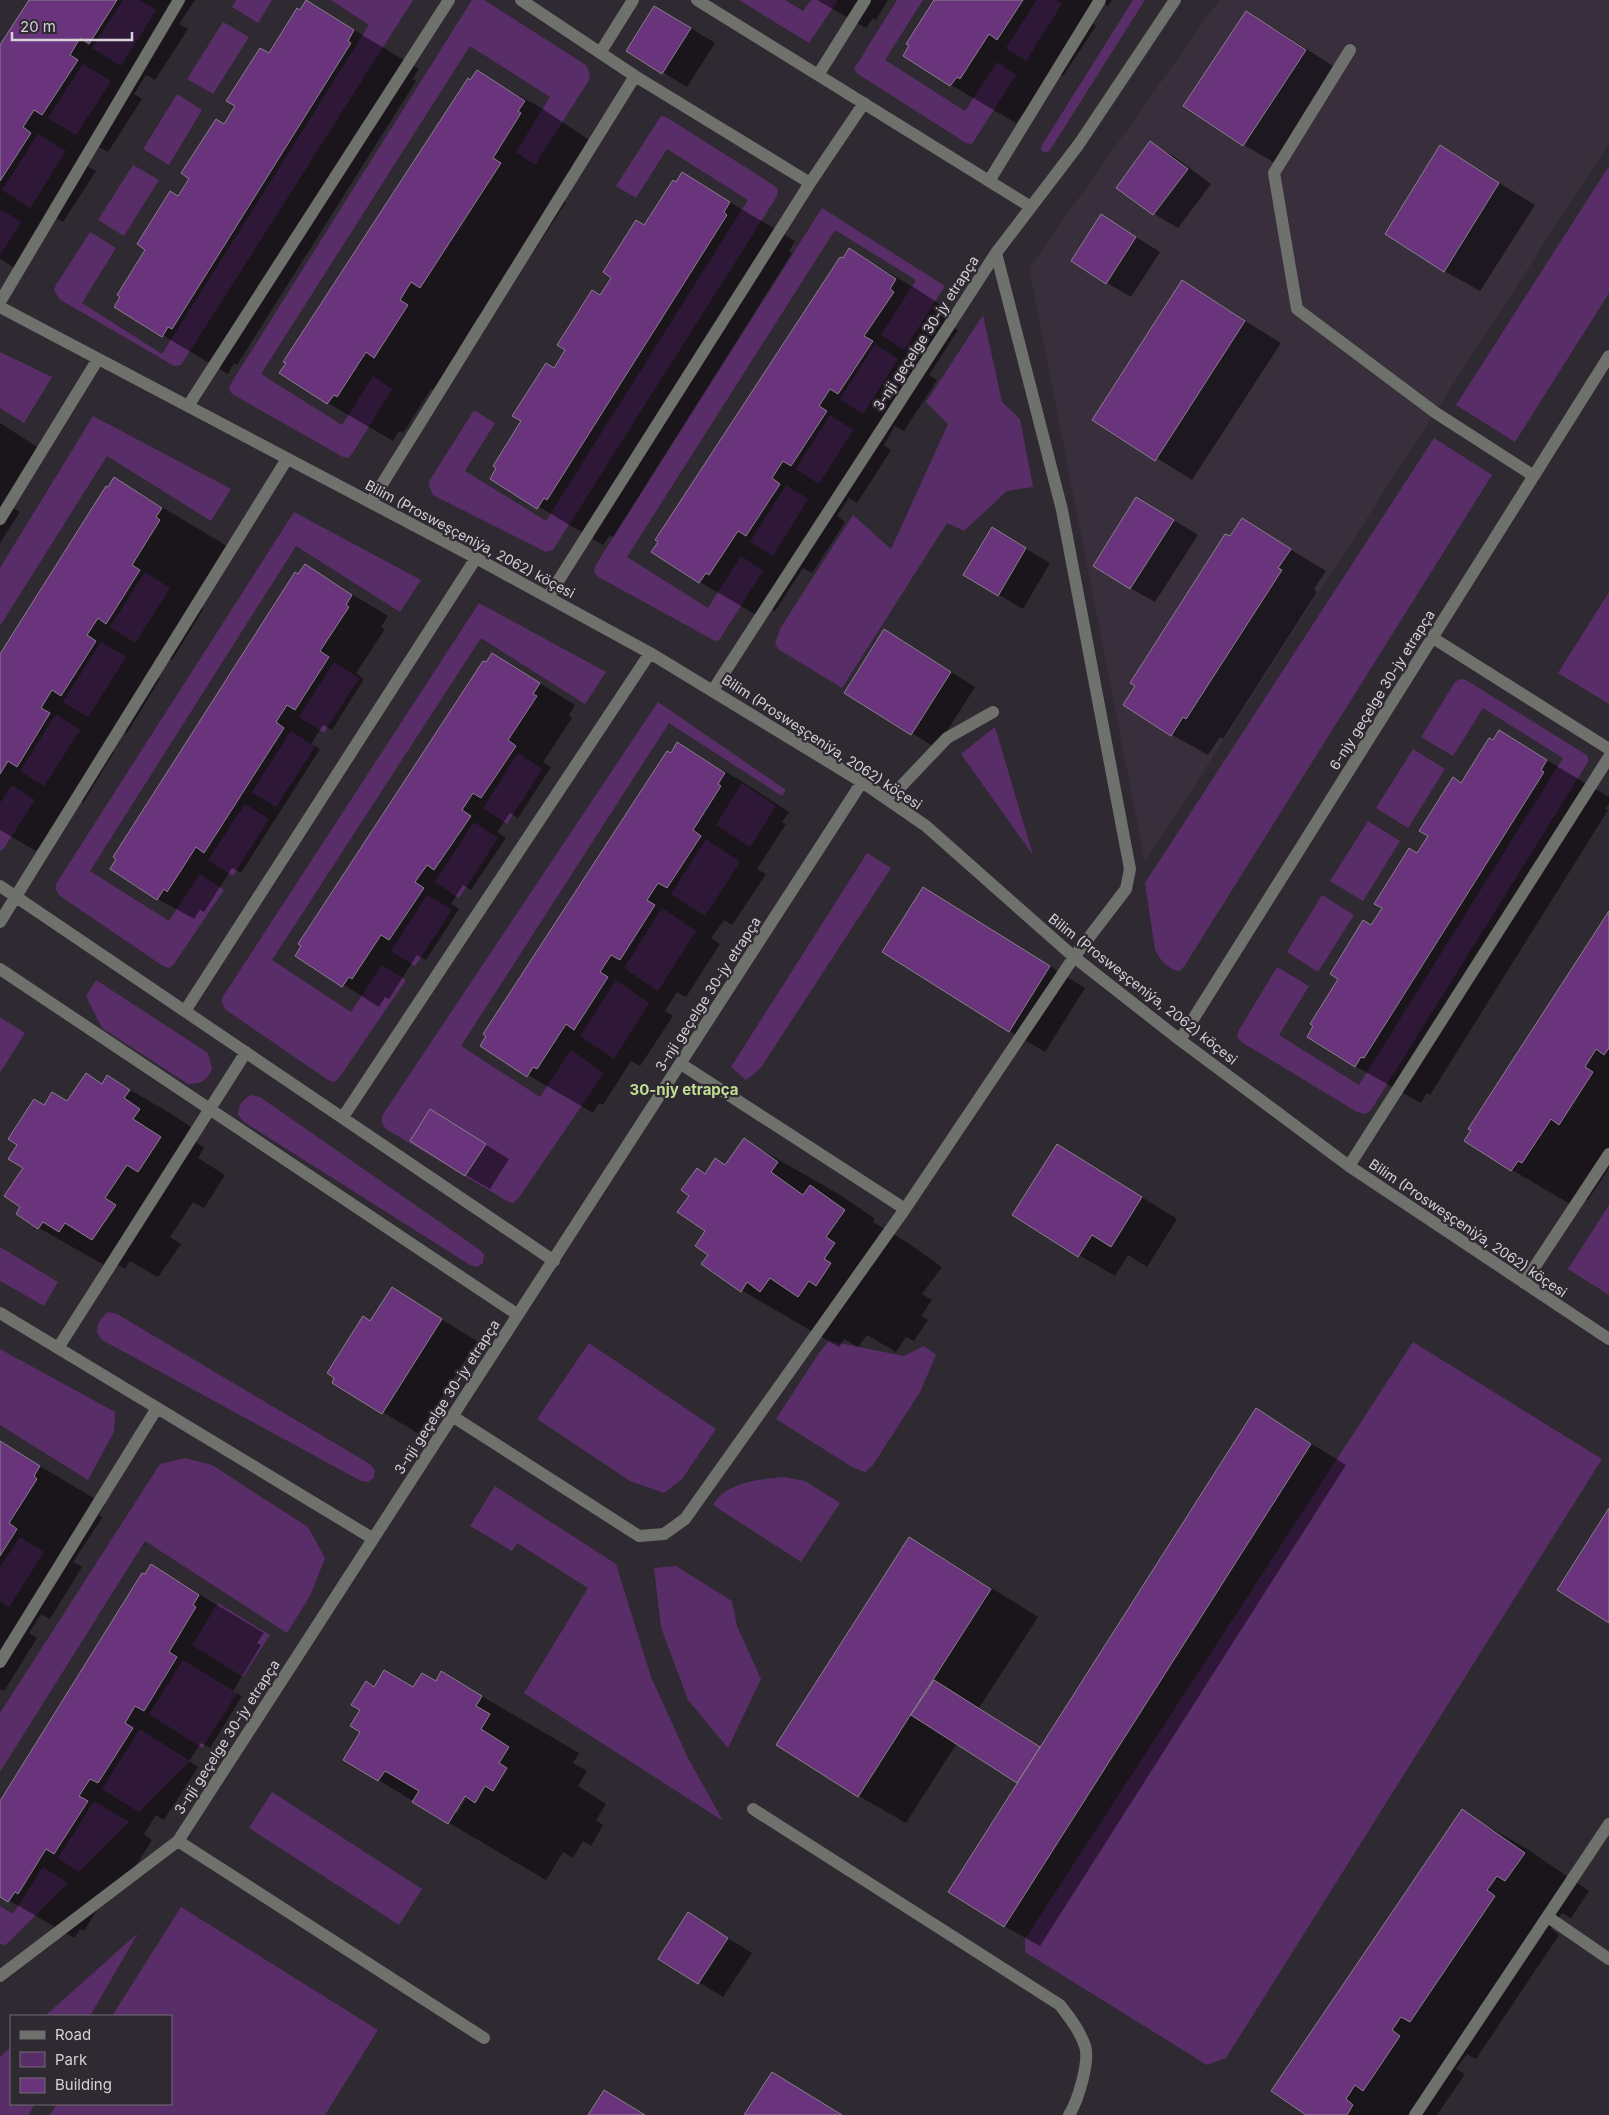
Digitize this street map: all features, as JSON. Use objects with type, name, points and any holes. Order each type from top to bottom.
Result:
[{"type":"street","points":[[0,302],[179,0]]},
{"type":"street","points":[[188,406],[449,0]]},
{"type":"street","points":[[521,0],[635,76],[810,183]]},
{"type":"street","points":[[600,53],[633,0]]},
{"type":"street","points":[[697,0],[1031,207]]},
{"type":"street","points":[[818,75],[866,0]]},
{"type":"street","points":[[989,181],[1100,0]]},
{"type":"street","name":"3-nji geçelge 30-jy etrapça","points":[[713,690],[996,253],[1080,144],[1176,0]]},
{"type":"street","points":[[1350,50],[1274,173],[1297,309],[1436,412],[1534,476]]},
{"type":"street","points":[[371,502],[635,76]]},
{"type":"street","points":[[548,596],[810,183],[864,103]]},
{"type":"street","points":[[452,1416],[639,1536],[664,1534],[685,1519],[905,1208],[1074,957],[1126,889],[1130,868],[1062,510],[996,253]]},
{"type":"street","name":"Bilim (Prosweşçeniýa, 2062) köçesi","points":[[0,307],[548,596],[713,690],[862,782],[926,826],[1074,957],[1180,1040],[1349,1166],[1609,1339]]},
{"type":"street","name":"6-njy geçelge 30-jy etrapça","points":[[1180,1040],[1609,356]]},
{"type":"street","points":[[0,519],[98,359]]},
{"type":"street","points":[[0,922],[287,458]]},
{"type":"street","points":[[185,1010],[476,558]]},
{"type":"street","points":[[1432,638],[1609,749]]},
{"type":"street","points":[[343,1118],[650,653]]},
{"type":"street","points":[[888,800],[947,738],[993,712]]},
{"type":"street","points":[[1349,1166],[1609,757]]},
{"type":"street","name":"3-nji geçelge 30-jy etrapça","points":[[0,1976],[178,1841],[372,1538],[554,1262],[862,782]]},
{"type":"street","points":[[0,886],[554,1262]]},
{"type":"street","points":[[0,969],[518,1315]]},
{"type":"street","points":[[58,1348],[246,1052]]},
{"type":"street","points":[[680,1064],[905,1208]]},
{"type":"street","points":[[1524,1283],[1609,1154]]},
{"type":"street","points":[[0,1313],[372,1538]]},
{"type":"street","points":[[0,1662],[157,1408]]},
{"type":"street","points":[[753,1808],[1060,2005],[1074,2024],[1086,2048],[1083,2081],[1069,2115]]},
{"type":"street","points":[[1415,2115],[1609,1824]]},
{"type":"street","points":[[178,1841],[484,2038]]},
{"type":"street","points":[[1548,1917],[1609,1959]]},
{"type":"shaded area","points":[[1219,0],[1609,0],[1609,143],[1145,862],[1029,268]]},
{"type":"green space","points":[[123,0],[140,0],[156,10],[121,66],[92,48]]},
{"type":"green space","points":[[236,0],[272,0],[258,23],[232,7]]},
{"type":"green space","points":[[331,0],[413,0],[181,365],[174,366],[59,299],[54,290],[56,285],[90,232],[116,248],[82,303],[162,354],[369,25]]},
{"type":"green space","points":[[472,0],[484,0],[586,65],[590,74],[589,80],[535,165],[516,152],[550,97],[470,46],[261,374],[342,425],[373,376],[392,389],[352,454],[348,458],[343,457],[232,394],[229,390],[230,385]]},
{"type":"green space","points":[[739,0],[785,0],[803,11],[811,0],[838,0],[809,43]]},
{"type":"green space","points":[[897,0],[923,0],[885,60],[965,111],[997,62],[1016,75],[972,144],[966,143],[858,74],[854,69]]},
{"type":"green space","points":[[1037,0],[1056,0],[1062,4],[1026,61],[1006,48]]},
{"type":"green space","points":[[1133,0],[1145,0],[1050,150],[1046,153],[1041,150],[1042,145]]},
{"type":"green space","points":[[223,22],[249,37],[213,94],[187,79]]},
{"type":"green space","points":[[83,64],[111,81],[76,135],[48,118]]},
{"type":"green space","points":[[177,94],[202,110],[169,165],[143,149]]},
{"type":"green space","points":[[661,116],[666,117],[775,186],[778,190],[777,196],[553,550],[546,552],[433,495],[429,486],[430,480],[474,410],[495,423],[465,471],[546,521],[748,200],[667,149],[636,198],[616,186]]},
{"type":"green space","points":[[38,134],[66,151],[30,208],[2,190]]},
{"type":"green space","points":[[133,165],[159,180],[124,236],[98,220]]},
{"type":"green space","points":[[1609,166],[1609,293],[1515,442],[1456,405]]},
{"type":"green space","points":[[822,208],[945,286],[904,350],[881,335],[916,280],[835,230],[627,557],[708,608],[741,556],[763,571],[721,637],[718,641],[713,640],[597,576],[594,572],[595,566]]},
{"type":"green space","points":[[0,209],[21,222],[0,255]]},
{"type":"green space","points":[[983,315],[1002,402],[1020,419],[1033,487],[1007,491],[964,531],[947,523],[842,688],[778,649],[775,643],[781,627],[853,515],[891,549],[948,424],[926,402]]},
{"type":"green space","points":[[875,344],[898,359],[863,414],[840,399]]},
{"type":"green space","points":[[0,352],[52,377],[24,423],[0,408]]},
{"type":"green space","points":[[830,415],[853,430],[819,484],[796,469]]},
{"type":"green space","points":[[93,416],[231,489],[211,521],[107,456],[0,626],[0,568]]},
{"type":"green space","points":[[1434,438],[1492,475],[1185,965],[1180,971],[1172,969],[1162,961],[1155,950],[1145,883]]},
{"type":"green space","points":[[786,485],[808,499],[773,556],[750,542]]},
{"type":"green space","points":[[294,512],[421,580],[400,612],[296,546],[90,871],[169,921],[200,874],[224,890],[174,964],[169,968],[163,966],[60,896],[56,890],[56,884]]},
{"type":"green space","points":[[145,572],[170,588],[135,643],[110,627]]},
{"type":"green space","points":[[1609,592],[1609,704],[1558,673]]},
{"type":"green space","points":[[479,603],[606,672],[585,704],[481,638],[272,960],[351,1012],[382,965],[406,980],[339,1078],[334,1082],[328,1080],[226,1010],[222,1003],[222,998]]},
{"type":"green space","points":[[101,642],[126,657],[88,717],[63,702]]},
{"type":"green space","points":[[334,662],[359,678],[324,733],[299,717]]},
{"type":"green space","points":[[1460,679],[1466,680],[1585,754],[1588,757],[1588,762],[1371,1110],[1365,1114],[1357,1112],[1243,1043],[1237,1037],[1239,1030],[1277,967],[1309,986],[1279,1035],[1359,1085],[1563,758],[1483,708],[1453,756],[1421,737],[1455,682]]},
{"type":"green space","points":[[658,702],[786,790],[782,796],[669,723],[461,1046],[540,1097],[571,1050],[604,1073],[518,1199],[513,1203],[386,1129],[382,1123],[382,1116]]},
{"type":"green space","points":[[56,714],[80,730],[44,786],[20,771]]},
{"type":"green space","points":[[995,727],[1033,855],[961,754]]},
{"type":"green space","points":[[291,731],[315,747],[276,807],[252,792]]},
{"type":"green space","points":[[1413,749],[1445,769],[1408,828],[1376,808]]},
{"type":"green space","points":[[518,753],[542,769],[507,824],[483,808]]},
{"type":"green space","points":[[742,783],[776,806],[750,847],[716,825]]},
{"type":"green space","points":[[12,785],[35,800],[4,848],[0,851],[0,803]]},
{"type":"green space","points":[[245,804],[269,819],[233,876],[208,860]]},
{"type":"green space","points":[[1368,821],[1400,841],[1363,901],[1330,881]]},
{"type":"green space","points":[[474,822],[498,838],[459,898],[435,882]]},
{"type":"green space","points":[[706,839],[740,862],[705,916],[671,894]]},
{"type":"green space","points":[[867,853],[891,868],[760,1069],[746,1080],[731,1067]]},
{"type":"green space","points":[[427,895],[452,910],[415,966],[391,951]]},
{"type":"green space","points":[[1322,895],[1354,915],[1318,972],[1287,952]]},
{"type":"green space","points":[[662,908],[696,931],[658,991],[624,968]]},
{"type":"green space","points":[[96,980],[208,1053],[212,1069],[206,1079],[188,1084],[102,1028],[86,996]]},
{"type":"green space","points":[[616,980],[649,1003],[614,1059],[580,1036]]},
{"type":"green space","points":[[0,1017],[25,1033],[0,1073]]},
{"type":"green space","points":[[251,1095],[260,1097],[480,1250],[484,1255],[483,1263],[477,1267],[470,1265],[244,1122],[238,1115],[239,1108],[243,1101]]},
{"type":"green space","points":[[1609,1205],[1609,1295],[1568,1269]]},
{"type":"green space","points":[[0,1247],[58,1282],[44,1306],[0,1281]]},
{"type":"green space","points":[[108,1312],[117,1314],[370,1464],[375,1470],[374,1478],[368,1482],[361,1481],[102,1340],[97,1333],[98,1324]]},
{"type":"green space","points":[[829,1341],[904,1356],[924,1346],[936,1355],[920,1392],[873,1465],[865,1472],[852,1467],[776,1419],[819,1353]]},
{"type":"green space","points":[[1413,1342],[1602,1459],[1226,2058],[1207,2065],[1025,1952],[1025,1939]]},
{"type":"green space","points":[[589,1343],[716,1429],[682,1479],[664,1493],[630,1481],[537,1419]]},
{"type":"green space","points":[[0,1349],[115,1412],[114,1432],[88,1480],[0,1425]]},
{"type":"green space","points":[[185,1458],[212,1465],[308,1527],[325,1558],[311,1594],[287,1633],[145,1541],[0,1772],[0,1713],[160,1464]]},
{"type":"green space","points":[[784,1477],[805,1481],[840,1503],[801,1562],[713,1505],[719,1497],[735,1486]]},
{"type":"green space","points":[[495,1486],[616,1564],[651,1677],[687,1756],[723,1821],[524,1693],[588,1588],[517,1543],[512,1551],[470,1526]]},
{"type":"green space","points":[[20,1537],[44,1552],[9,1607],[0,1601],[0,1567]]},
{"type":"green space","points":[[676,1566],[732,1601],[737,1626],[761,1679],[728,1748],[688,1700],[661,1627],[654,1568]]},
{"type":"green space","points":[[218,1603],[270,1635],[243,1677],[192,1645]]},
{"type":"green space","points":[[183,1660],[237,1693],[202,1748],[149,1714]]},
{"type":"green space","points":[[140,1729],[190,1761],[139,1812],[102,1789]]},
{"type":"green space","points":[[272,1792],[422,1889],[399,1925],[249,1828]]},
{"type":"green space","points":[[94,1801],[129,1822],[79,1872],[58,1858]]},
{"type":"green space","points":[[43,1867],[68,1883],[10,1941],[5,1945],[0,1944],[0,1906],[13,1914]]},
{"type":"green space","points":[[181,1907],[378,2030],[325,2115],[50,2115],[56,2105],[172,2105],[172,2015],[113,2015]]},
{"type":"green space","points":[[138,1933],[91,2015],[46,2015]]},
{"type":"green space","points":[[10,2048],[10,2105],[34,2105],[28,2115],[0,2115],[0,2057]]},
{"type":"building","points":[[29,0],[117,0],[89,44],[80,38],[70,55],[78,60],[42,115],[34,110],[23,127],[31,133],[0,181],[0,45]]},
{"type":"building","points":[[306,0],[354,30],[348,41],[351,43],[172,329],[168,327],[162,337],[114,307],[120,297],[117,295],[145,250],[137,244],[170,191],[178,196],[189,179],[181,173],[216,119],[224,124],[235,106],[226,101],[260,48],[269,53],[297,8],[300,10]]},
{"type":"building","points":[[934,0],[1023,0],[997,40],[989,34],[960,79],[957,77],[950,86],[903,56],[909,45],[906,44]]},
{"type":"building","points":[[654,6],[691,28],[662,74],[626,51]]},
{"type":"building","points":[[1246,11],[1306,50],[1243,146],[1183,106]]},
{"type":"building","points":[[477,70],[525,101],[518,111],[521,113],[493,158],[501,163],[420,288],[411,282],[400,300],[408,305],[374,358],[366,352],[337,397],[334,395],[327,404],[279,373],[286,363],[283,362],[468,78],[470,80]]},
{"type":"building","points":[[1150,141],[1188,169],[1153,215],[1116,188]]},
{"type":"building","points":[[1440,145],[1499,183],[1444,272],[1385,234]]},
{"type":"building","points":[[682,172],[730,202],[724,212],[727,215],[547,500],[544,498],[537,509],[490,479],[496,468],[493,466],[521,421],[512,416],[546,363],[554,368],[565,350],[557,345],[592,290],[600,295],[611,278],[603,272],[636,220],[644,225],[673,180],[676,182]]},
{"type":"building","points":[[1101,214],[1136,237],[1106,284],[1071,261]]},
{"type":"building","points":[[849,248],[896,279],[890,289],[894,292],[864,336],[873,341],[838,394],[830,389],[819,406],[827,411],[791,466],[783,461],[772,478],[780,484],[746,536],[738,531],[709,575],[706,573],[699,583],[651,552],[658,542],[655,540],[840,257],[843,258]]},
{"type":"building","points":[[1182,280],[1245,321],[1155,461],[1092,420]]},
{"type":"building","points":[[114,477],[162,508],[156,517],[160,520],[132,565],[140,570],[106,624],[98,618],[87,635],[96,641],[61,696],[52,690],[41,708],[50,713],[17,767],[8,761],[0,774],[0,654],[106,486],[108,487]]},
{"type":"building","points":[[1136,497],[1174,520],[1130,589],[1093,566]]},
{"type":"building","points":[[1242,518],[1291,549],[1278,568],[1282,570],[1186,719],[1183,717],[1171,736],[1123,705],[1135,686],[1130,683],[1225,534],[1230,536]]},
{"type":"building","points":[[992,527],[1026,548],[998,596],[963,575]]},
{"type":"building","points":[[305,564],[352,595],[346,605],[349,607],[320,651],[329,657],[295,710],[287,705],[276,722],[284,728],[204,853],[196,847],[167,892],[164,889],[157,900],[110,869],[116,859],[113,857],[295,572],[298,574]]},
{"type":"building","points":[[884,629],[951,672],[911,735],[844,693]]},
{"type":"building","points":[[492,653],[540,683],[533,694],[537,696],[508,740],[516,746],[481,798],[473,793],[462,810],[471,816],[434,870],[427,865],[415,882],[424,888],[389,940],[381,935],[352,979],[349,977],[342,987],[295,956],[301,946],[298,944],[483,661],[486,662]]},
{"type":"building","points":[[1499,730],[1547,760],[1541,770],[1544,772],[1364,1058],[1361,1057],[1355,1067],[1307,1037],[1313,1026],[1310,1024],[1338,979],[1330,974],[1363,920],[1371,925],[1382,908],[1374,904],[1409,848],[1417,853],[1428,836],[1419,831],[1453,777],[1461,783],[1489,738],[1493,740]]},
{"type":"building","points":[[677,742],[725,773],[718,784],[721,786],[693,830],[701,836],[667,888],[658,883],[647,900],[655,905],[620,960],[611,955],[600,972],[608,977],[574,1030],[566,1024],[537,1069],[533,1067],[527,1077],[480,1046],[486,1036],[483,1034],[667,751],[671,753]]},
{"type":"building","points":[[923,887],[1050,966],[1009,1032],[882,952]]},
{"type":"building","points":[[1609,911],[1609,1048],[1604,1055],[1596,1049],[1585,1067],[1593,1072],[1559,1125],[1551,1119],[1522,1163],[1518,1161],[1511,1171],[1464,1141],[1471,1130],[1468,1129]]},
{"type":"building","points":[[86,1073],[102,1084],[107,1075],[130,1090],[124,1098],[140,1109],[133,1119],[161,1137],[138,1172],[127,1165],[105,1198],[116,1205],[92,1240],[65,1223],[59,1232],[43,1222],[38,1229],[16,1214],[20,1207],[4,1196],[23,1168],[8,1159],[17,1145],[8,1139],[34,1099],[44,1105],[52,1092],[67,1101]]},
{"type":"building","points":[[430,1109],[486,1144],[465,1176],[410,1141]]},
{"type":"building","points":[[744,1138],[778,1162],[771,1172],[803,1195],[810,1185],[845,1210],[826,1237],[835,1243],[824,1259],[831,1263],[816,1286],[809,1281],[798,1297],[770,1278],[760,1292],[747,1282],[741,1292],[701,1264],[708,1255],[695,1246],[705,1231],[677,1212],[689,1196],[681,1190],[697,1168],[705,1174],[715,1158],[725,1165]]},
{"type":"building","points":[[1057,1144],[1142,1197],[1111,1247],[1092,1235],[1078,1257],[1012,1215]]},
{"type":"building","points":[[392,1287],[442,1319],[382,1414],[332,1383],[334,1378],[327,1373],[363,1316],[370,1321]]},
{"type":"building","points":[[1256,1408],[1311,1444],[1004,1927],[948,1892]]},
{"type":"building","points":[[0,1441],[40,1466],[34,1476],[37,1479],[9,1523],[17,1529],[0,1556]]},
{"type":"building","points":[[1609,1508],[1609,1623],[1557,1590]]},
{"type":"building","points":[[909,1537],[991,1589],[858,1797],[776,1745]]},
{"type":"building","points":[[151,1564],[199,1595],[193,1605],[196,1607],[169,1652],[177,1657],[144,1711],[135,1706],[125,1723],[133,1728],[98,1783],[90,1779],[79,1796],[88,1801],[54,1854],[46,1849],[18,1894],[15,1892],[8,1902],[0,1897],[0,1801],[142,1573],[145,1574]]},
{"type":"building","points":[[384,1670],[413,1687],[422,1673],[436,1681],[441,1671],[482,1696],[476,1706],[490,1714],[481,1729],[509,1747],[499,1763],[507,1768],[493,1791],[485,1786],[475,1803],[465,1796],[448,1824],[412,1802],[419,1791],[385,1771],[378,1781],[343,1760],[360,1732],[350,1726],[360,1710],[351,1705],[366,1681],[374,1687]]},
{"type":"building","points":[[934,1680],[1040,1747],[1017,1783],[911,1715]]},
{"type":"building","points":[[1462,1809],[1525,1853],[1505,1881],[1497,1876],[1487,1890],[1495,1896],[1410,2022],[1401,2017],[1392,2030],[1400,2036],[1363,2091],[1355,2085],[1346,2099],[1353,2105],[1347,2115],[1306,2115],[1271,2091]]},
{"type":"building","points":[[688,1912],[728,1938],[698,1984],[658,1959]]},
{"type":"building","points":[[772,2072],[842,2115],[744,2115]]},
{"type":"building","points":[[604,2090],[645,2115],[588,2115]]},
{"type":"district","name":"30-njy etrapça","points":[[684,1090]]}]
